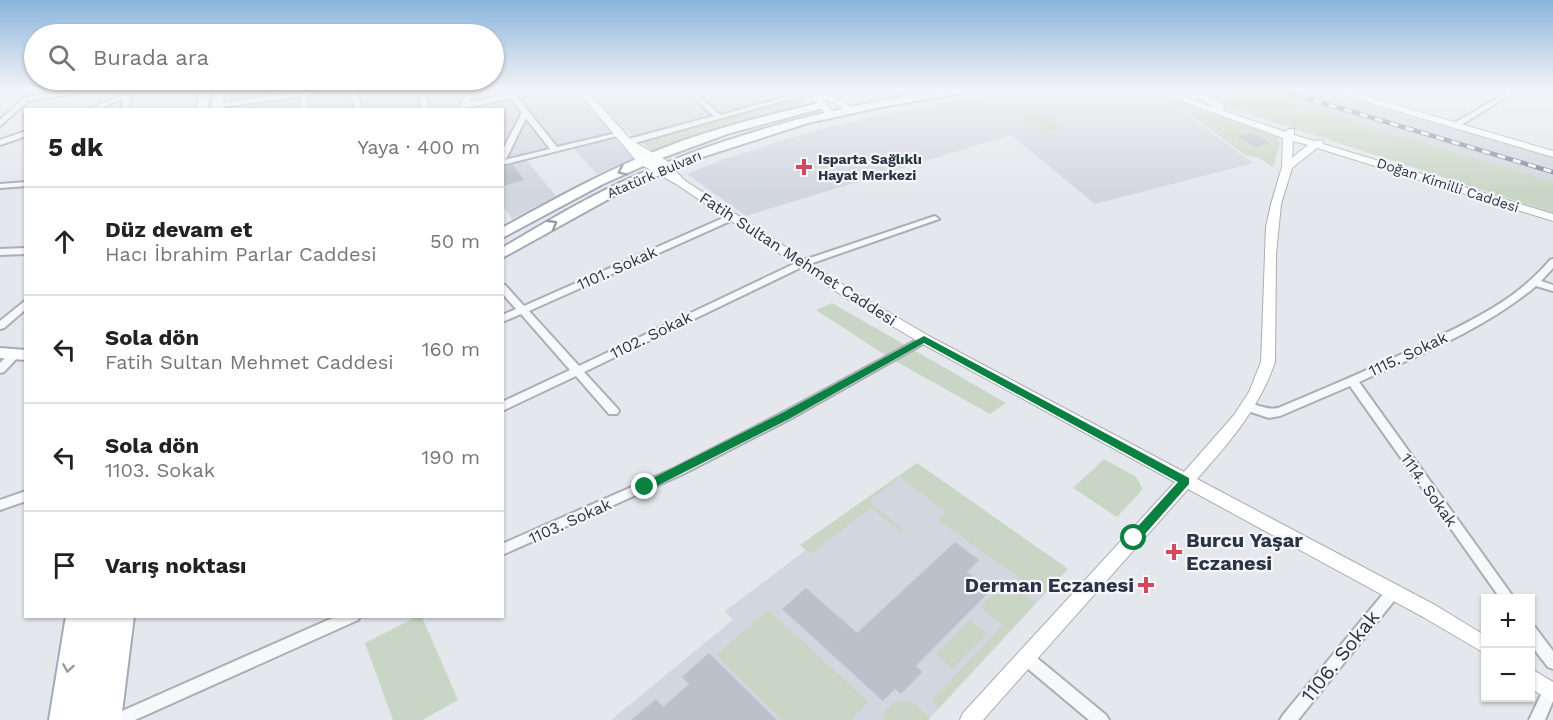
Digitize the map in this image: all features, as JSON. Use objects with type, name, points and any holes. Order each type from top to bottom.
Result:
[{"type":"main road","name":"Atatürk Bulvarı","points":[[504,233],[560,201],[648,159],[750,125]]},
{"type":"main road","name":"Atatürk Bulvarı","points":[[504,253],[589,203],[662,169],[750,136],[791,125]]},
{"type":"main road","points":[[0,345],[16,352]]},
{"type":"main road","points":[[61,720],[76,618]]},
{"type":"main road","points":[[77,720],[92,618]]},
{"type":"main road","points":[[94,720],[108,618]]},
{"type":"main road","points":[[109,720],[123,618]]},
{"type":"street","points":[[504,157],[519,125]]},
{"type":"street","points":[[535,125],[555,150]]},
{"type":"street","name":"Fatih Sultan Mehmet Caddesi","points":[[613,125],[648,159],[680,182],[801,264],[924,339],[1393,592],[1481,644]]},
{"type":"street","points":[[504,161],[685,125]]},
{"type":"street","name":"Doğan Kimilli Caddesi","points":[[1260,125],[1553,218]]},
{"type":"street","name":"Doğan Kimilli Caddesi","points":[[1265,125],[1289,134]]},
{"type":"street","points":[[1455,125],[1553,154]]},
{"type":"street","points":[[0,143],[24,134]]},
{"type":"street","points":[[970,720],[1249,407],[1262,382],[1268,362],[1272,227],[1287,167],[1289,134]]},
{"type":"street","points":[[1287,167],[1317,143]]},
{"type":"street","points":[[0,186],[24,184]]},
{"type":"street","name":"1101. Sokak","points":[[504,319],[732,217]]},
{"type":"street","name":"1102. Sokak","points":[[504,406],[801,264],[935,219]]},
{"type":"street","points":[[0,252],[24,251]]},
{"type":"street","name":"1115. Sokak","points":[[1249,407],[1269,414],[1280,412],[1415,352],[1510,302],[1536,283],[1553,262]]},
{"type":"street","points":[[1536,283],[1553,288]]},
{"type":"street","points":[[504,289],[613,411]]},
{"type":"street","points":[[0,326],[24,305]]},
{"type":"street","name":"1103. Sokak","points":[[504,549],[688,467],[786,416],[924,339]]},
{"type":"street","points":[[0,369],[16,352]]},
{"type":"street","name":"1114. Sokak","points":[[1352,380],[1504,594]]},
{"type":"street","points":[[0,505],[24,497]]},
{"type":"street","name":"1106. Sokak","points":[[1288,720],[1393,592]]},
{"type":"street","points":[[118,720],[348,618]]},
{"type":"street","points":[[1535,639],[1553,662]]},
{"type":"street","points":[[1026,658],[1101,720]]},
{"type":"street","points":[[1535,680],[1552,692],[1537,720]]},
{"type":"shaded area","points":[[504,125],[682,125],[634,137],[627,130],[504,161]]},
{"type":"shaded area","points":[[839,125],[1201,125],[1253,163],[1095,204],[1011,135],[746,216],[687,174],[721,160]]},
{"type":"shaded area","points":[[1350,125],[1439,125],[1553,157],[1553,182],[1428,143],[1424,152]]},
{"type":"shaded area","points":[[615,138],[633,159],[597,174],[573,148]]},
{"type":"shaded area","points":[[526,160],[556,196],[512,219],[504,207],[504,166]]},
{"type":"shaded area","points":[[917,463],[1068,569],[928,720],[611,720],[733,620],[725,611],[806,550],[800,545]]},
{"type":"green space","points":[[699,125],[742,125],[662,150],[652,151],[640,141]]},
{"type":"green space","points":[[1035,125],[1060,125],[1064,128],[1044,132]]},
{"type":"green space","points":[[1204,125],[1242,125],[1277,137],[1280,144],[1273,167],[1259,158],[1245,155]]},
{"type":"green space","points":[[1282,125],[1357,125],[1427,143],[1553,182],[1553,213]]},
{"type":"green space","points":[[832,303],[1006,403],[990,414],[890,358],[816,310]]},
{"type":"green space","points":[[1104,459],[1136,477],[1143,489],[1117,517],[1073,488]]},
{"type":"green space","points":[[917,463],[1068,569],[1043,595],[938,520],[946,512],[900,477],[869,501],[904,530],[901,532],[871,508],[811,554],[800,545]]},
{"type":"green space","points":[[1006,581],[1036,603],[939,708],[931,701],[1003,625],[980,607]]},
{"type":"green space","points":[[768,610],[869,702],[851,720],[782,720],[716,655]]},
{"type":"green space","points":[[414,618],[422,618],[458,700],[422,720],[393,720],[365,643]]},
{"type":"green space","points":[[970,620],[987,634],[953,669],[936,654]]},
{"type":"green space","points":[[912,701],[930,718],[928,720],[886,720],[881,715],[894,702]]},
{"type":"building","points":[[1251,133],[1270,143],[1256,147],[1237,137]]},
{"type":"building","points":[[513,165],[524,180],[504,185],[504,167]]},
{"type":"building","points":[[955,542],[979,560],[967,572],[991,590],[916,666],[922,672],[901,694],[895,689],[883,701],[782,609],[806,588],[857,633]]},
{"type":"building","points":[[709,653],[777,720],[631,720],[656,699],[663,707],[689,684],[682,677]]},
{"type":"railway","points":[[1395,125],[1553,172]]},
{"type":"place","name":"Isparta Sağlıklı Hayat Merkezi","points":[[804,167]]},
{"type":"place","name":"Burcu Yaşar Eczanesi","points":[[1174,552]]},
{"type":"place","name":"Derman Eczanesi","points":[[1146,585]]},
{"type":"route","points":[[645,487],[786,416],[924,339],[1185,481],[1134,538]]}]
